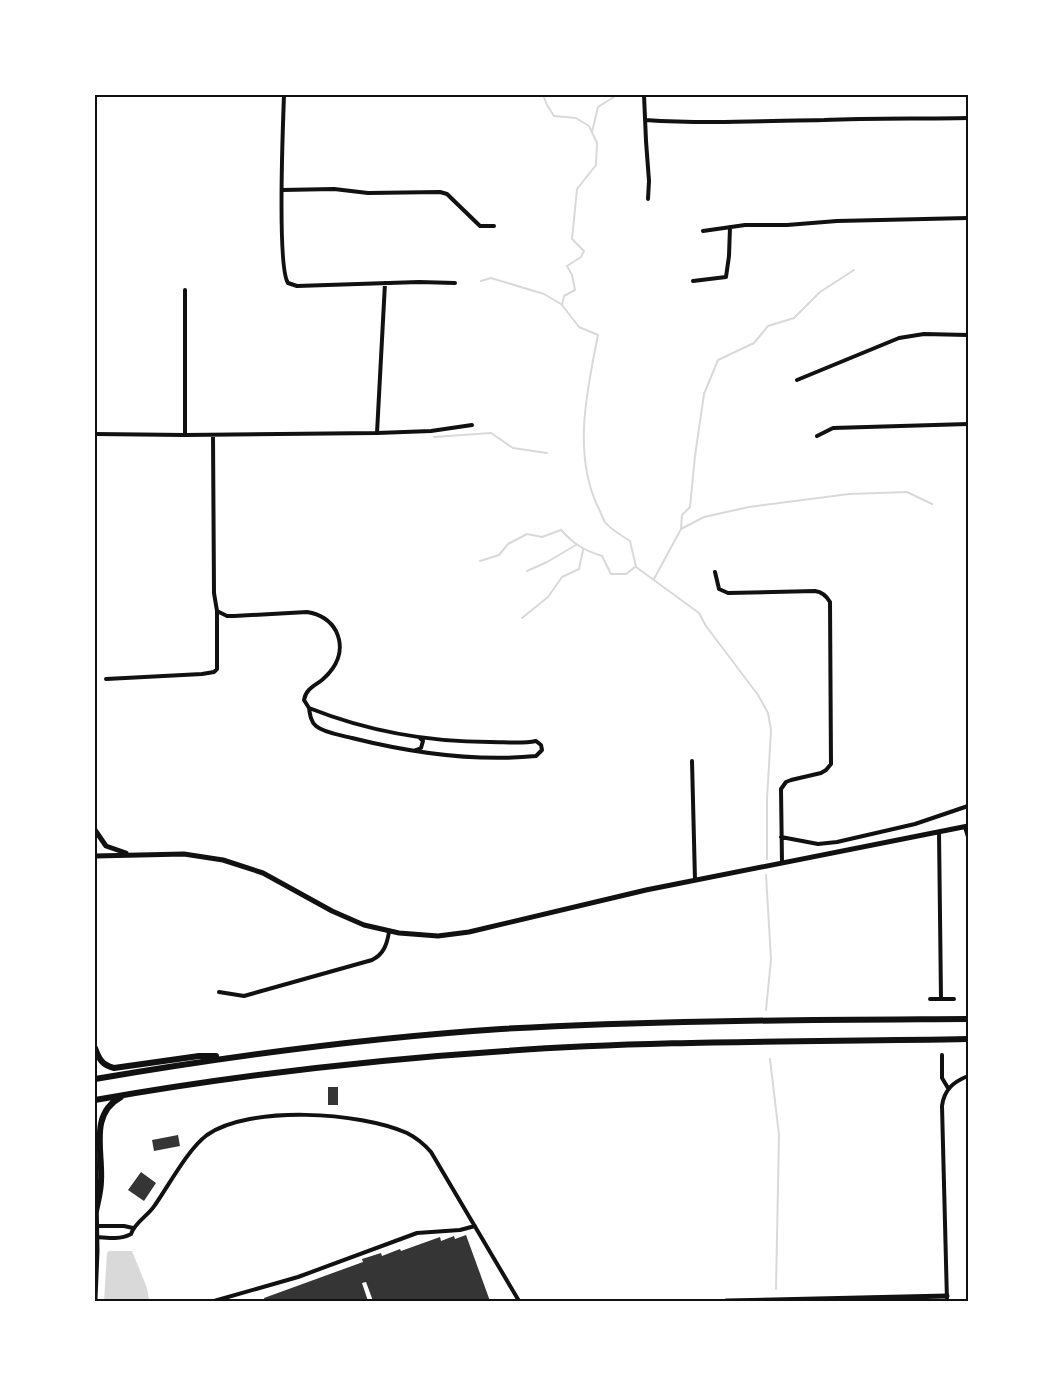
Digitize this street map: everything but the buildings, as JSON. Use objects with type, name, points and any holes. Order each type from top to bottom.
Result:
[{"type":"highway","points":[[95,1079],[249,1055],[372,1040],[502,1029],[681,1022],[968,1019]]},
{"type":"highway","points":[[95,1100],[233,1078],[363,1062],[508,1050],[626,1045],[968,1040]]},
{"type":"highway","points":[[95,1048],[100,1061],[114,1068],[199,1056],[249,1055]]},
{"type":"highway","points":[[96,1212],[101,1182],[100,1128],[102,1118],[108,1106],[125,1095]]},
{"type":"street","points":[[284,95],[282,246],[286,280],[291,285],[297,286],[455,283]]},
{"type":"street","points":[[644,95],[649,181],[648,199]]},
{"type":"street","points":[[646,120],[744,122],[968,118]]},
{"type":"street","points":[[282,190],[334,189],[368,193],[440,192],[447,194],[480,226],[494,226]]},
{"type":"street","points":[[703,232],[745,225],[968,218]]},
{"type":"street","points":[[693,281],[726,277],[730,227]]},
{"type":"street","points":[[377,433],[384,283]]},
{"type":"street","points":[[185,290],[185,435]]},
{"type":"street","points":[[797,380],[899,338],[924,334],[968,335]]},
{"type":"street","points":[[817,436],[833,428],[968,424]]},
{"type":"street","points":[[95,434],[377,433],[431,431],[472,425]]},
{"type":"street","points":[[106,679],[202,674],[214,672],[217,669],[218,611],[214,593],[213,435]]},
{"type":"street","points":[[715,572],[719,589],[728,593],[815,591],[825,595],[830,602],[831,764],[821,773],[786,782],[781,789],[782,863]]},
{"type":"street","points":[[218,611],[227,616],[307,612],[315,613],[330,623],[339,640],[337,662],[328,674],[307,692],[304,700],[309,708],[312,722],[320,729],[411,751],[446,755],[484,757],[536,756],[542,750],[540,743],[536,741],[462,742],[420,738],[335,718],[309,708]]},
{"type":"street","points":[[411,751],[421,748],[423,741],[420,738]]},
{"type":"street","points":[[692,761],[695,880]]},
{"type":"street","points":[[781,837],[818,844],[837,842],[915,824],[968,806]]},
{"type":"street","points":[[95,856],[129,854],[200,855],[249,867],[280,881],[348,918],[389,932],[424,936],[469,932],[606,898],[966,827],[968,837]]},
{"type":"street","points":[[95,830],[106,846],[129,854]]},
{"type":"street","points":[[939,832],[941,999]]},
{"type":"street","points":[[219,992],[244,996],[372,960],[380,955],[389,932]]},
{"type":"street","points":[[930,999],[954,999]]},
{"type":"street","points":[[942,1055],[942,1078],[948,1088]]},
{"type":"street","points":[[726,1301],[947,1298],[943,1099],[948,1088],[968,1076]]},
{"type":"street","points":[[96,1237],[126,1237],[131,1234],[133,1228],[151,1211],[199,1142],[223,1127],[272,1117],[318,1115],[358,1119],[394,1128],[422,1143],[431,1152],[519,1301]]},
{"type":"street","points":[[95,1137],[95,1299]]},
{"type":"street","points":[[96,1226],[124,1226],[133,1228]]},
{"type":"street","points":[[214,1301],[298,1277],[417,1233],[460,1230],[475,1226]]},
{"type":"street","points":[[190,1301],[199,1301]]},
{"type":"shaded area","points":[[109,1251],[132,1251],[147,1288],[149,1299],[147,1301],[104,1301],[107,1253]]},
{"type":"waterway","points":[[543,95],[554,116],[576,118],[589,126],[597,143],[596,165],[577,189],[572,239],[584,251],[581,257],[567,266],[572,275],[575,290],[564,296],[562,305],[579,327],[598,335],[584,421],[585,464],[590,485],[605,522],[613,530],[630,541],[636,567],[699,613],[706,626],[758,695],[768,713],[771,730],[767,800],[767,859]]},
{"type":"waterway","points":[[592,132],[598,107],[617,95]]},
{"type":"waterway","points":[[681,529],[682,515],[690,507],[704,394],[718,360],[754,343],[768,326],[794,318],[820,292],[854,270]]},
{"type":"waterway","points":[[481,281],[491,278],[544,294],[561,304]]},
{"type":"waterway","points":[[434,437],[491,433],[513,448],[547,453]]},
{"type":"waterway","points":[[654,579],[681,529],[704,517],[749,507],[849,494],[907,492],[932,504]]},
{"type":"waterway","points":[[480,561],[499,555],[508,544],[527,534],[542,537],[561,530],[579,546],[602,556],[611,574],[626,574],[635,567]]},
{"type":"waterway","points":[[527,571],[576,545]]},
{"type":"waterway","points":[[522,618],[548,597],[562,577],[579,569],[583,550]]},
{"type":"waterway","points":[[766,875],[771,959],[766,1010]]},
{"type":"waterway","points":[[770,1059],[779,1135],[776,1289]]}]
